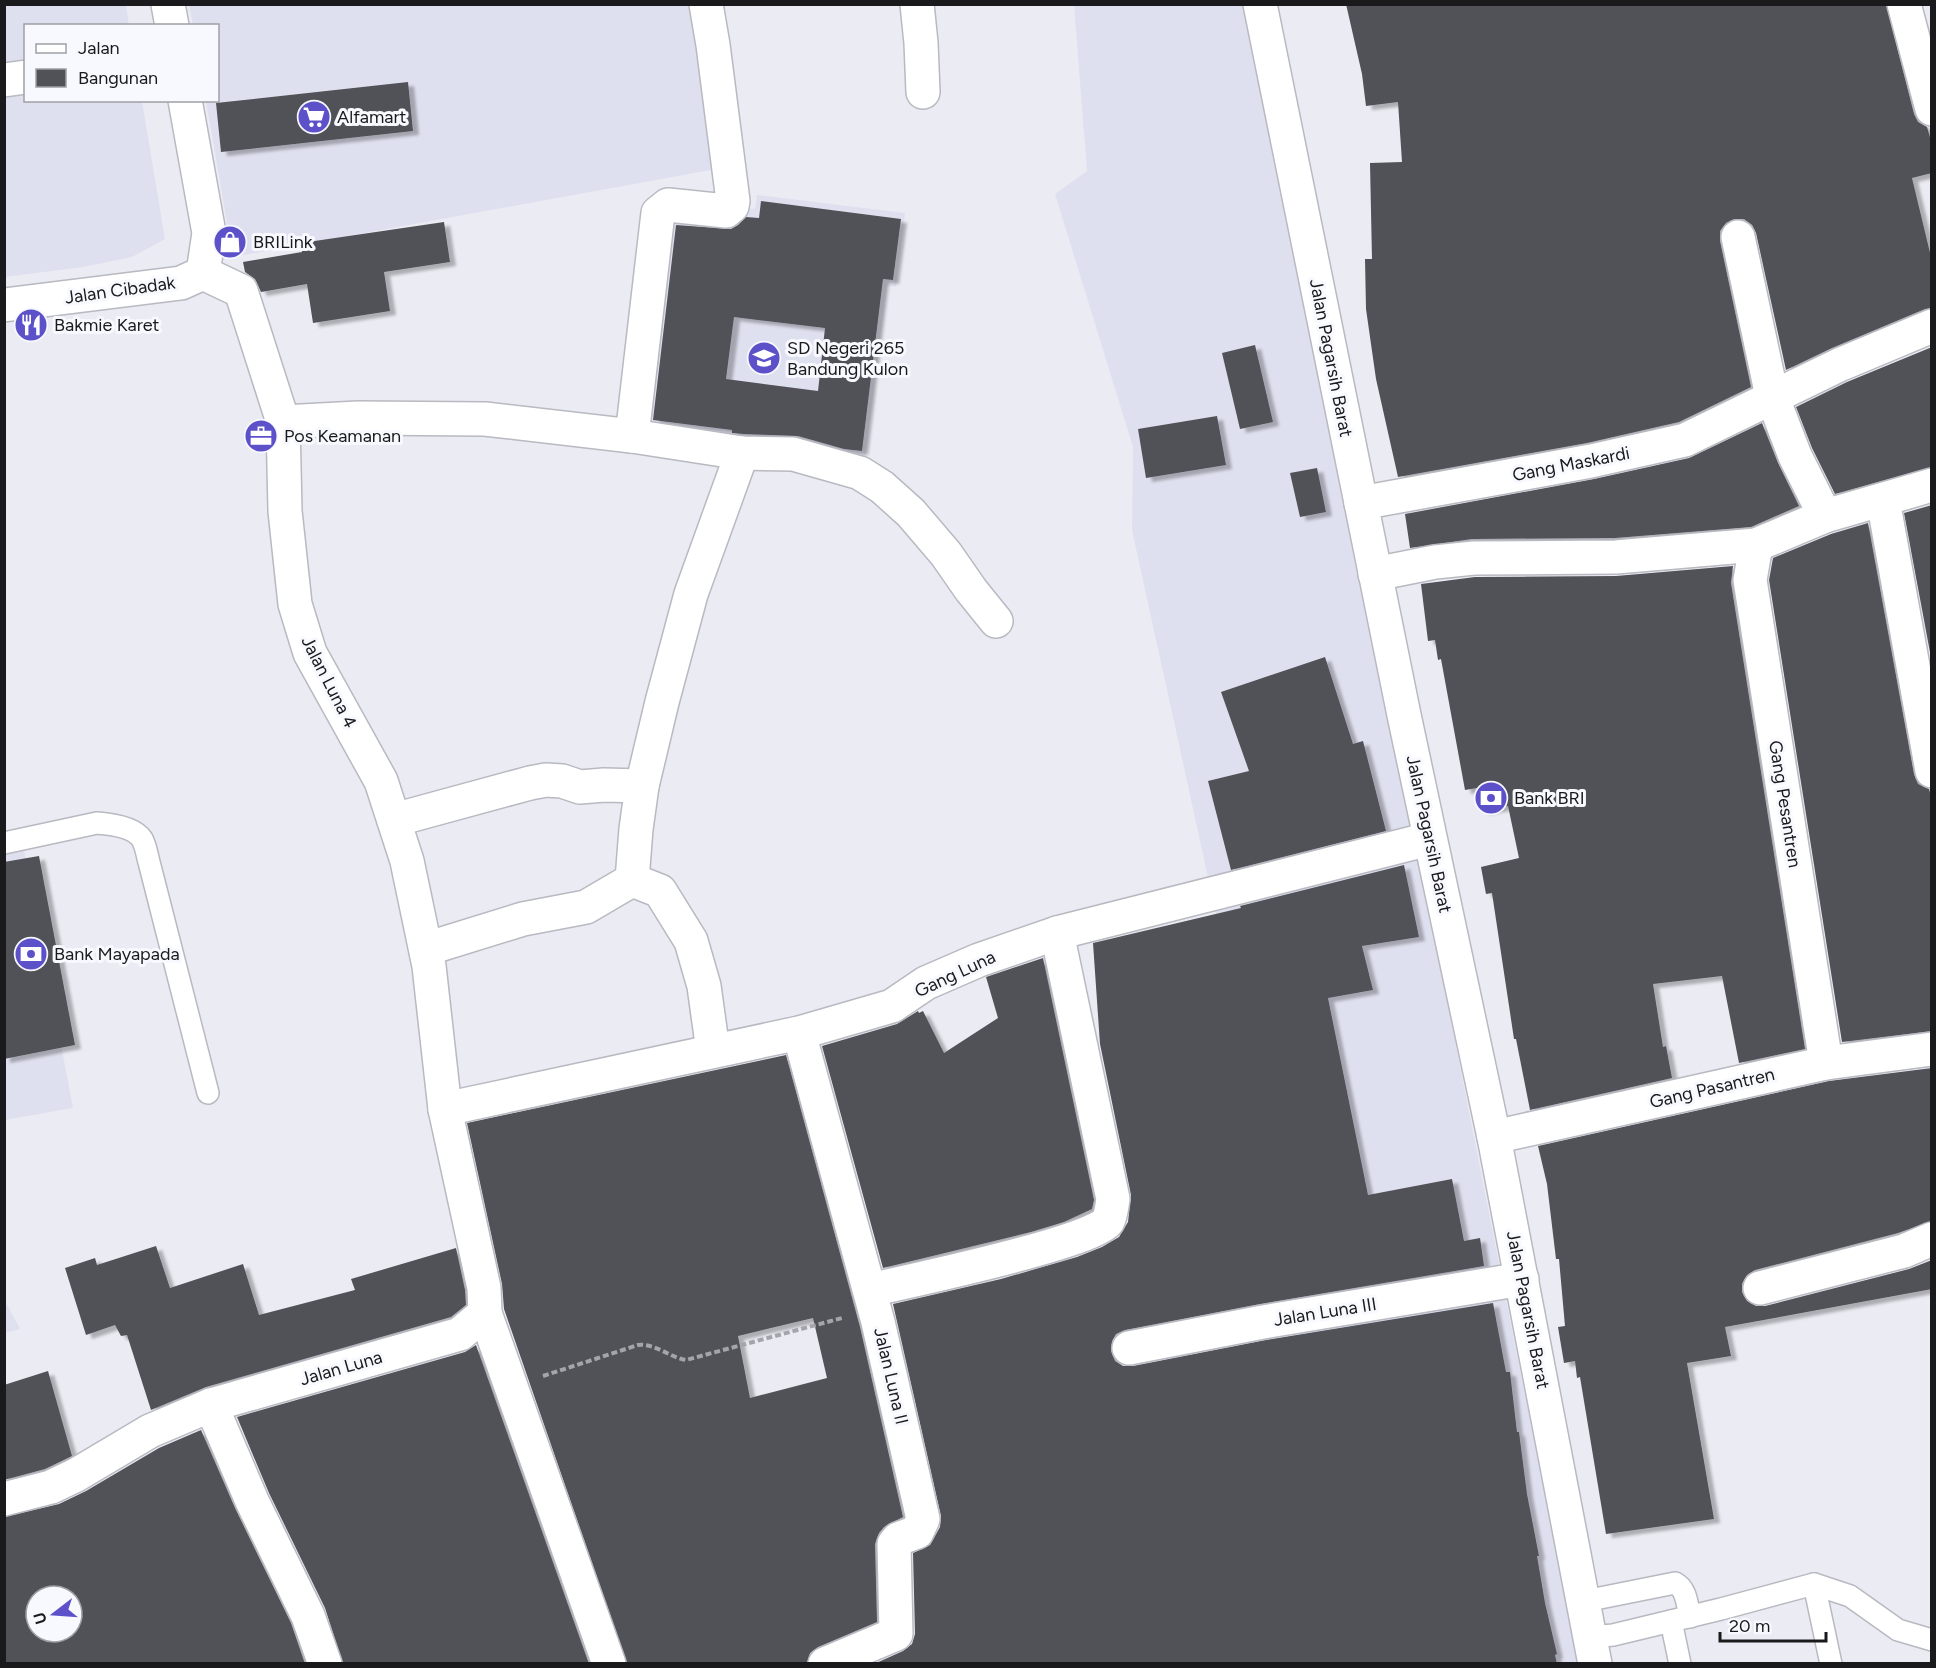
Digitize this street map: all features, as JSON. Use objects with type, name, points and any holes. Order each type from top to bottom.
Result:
[{"type":"street","points":[[168,4],[172,24]]},
{"type":"street","points":[[632,436],[658,213],[668,204],[726,211],[732,206],[733,201],[706,4]]},
{"type":"street","points":[[917,4],[923,92]]},
{"type":"street","name":"Jalan Pagarsih Barat","points":[[1260,4],[1429,839],[1494,1137],[1593,1650]]},
{"type":"street","points":[[1904,4],[1932,109]]},
{"type":"street","points":[[4,80],[24,77]]},
{"type":"street","points":[[185,102],[209,233],[203,273]]},
{"type":"street","points":[[1738,237],[1772,396],[1795,456],[1825,516]]},
{"type":"street","name":"Jalan Cibadak","points":[[4,305],[181,283],[203,273]]},
{"type":"street","name":"Jalan Luna 4","points":[[203,273],[241,291],[283,422],[285,511],[295,604],[310,653],[381,780],[407,861],[426,949],[445,1109]]},
{"type":"street","name":"Gang Maskardi","points":[[1361,503],[1591,461],[1685,440],[1839,365],[1932,326]]},
{"type":"street","points":[[283,422],[358,418],[485,419],[632,436],[742,453],[793,454],[860,473],[882,488],[911,513],[946,554],[996,621]]},
{"type":"street","points":[[632,880],[642,786],[662,702],[691,594],[742,453]]},
{"type":"street","points":[[1375,574],[1435,562],[1474,558],[1617,557],[1756,545],[1825,516],[1932,485]]},
{"type":"street","points":[[1883,500],[1932,771]]},
{"type":"street","name":"Gang Pesantren","points":[[1756,545],[1750,580],[1826,1063]]},
{"type":"street","points":[[394,820],[546,780],[580,787],[642,786]]},
{"type":"street","name":"Gang Luna","points":[[445,1109],[799,1033],[892,1006],[926,983],[979,960],[1057,933],[1429,839]]},
{"type":"street","points":[[426,949],[523,919],[586,907],[632,880]]},
{"type":"street","points":[[632,880],[660,891],[691,941],[704,986],[713,1051]]},
{"type":"street","points":[[873,1300],[1091,1233],[1107,1221],[1113,1198],[1057,933]]},
{"type":"street","name":"Jalan Luna II","points":[[799,1033],[873,1300],[923,1519],[917,1532],[898,1539],[894,1545],[896,1634],[825,1664]]},
{"type":"street","name":"Gang Pasantren","points":[[1494,1137],[1826,1063],[1932,1049]]},
{"type":"street","points":[[445,1109],[484,1288],[484,1312],[609,1664]]},
{"type":"street","points":[[1760,1288],[1904,1251],[1932,1239]]},
{"type":"street","name":"Jalan Luna III","points":[[1128,1348],[1263,1322],[1522,1279]]},
{"type":"street","name":"Jalan Luna","points":[[4,1499],[51,1487],[76,1475],[150,1431],[211,1406],[460,1334],[484,1312]]},
{"type":"street","points":[[211,1406],[252,1501],[308,1617],[325,1664]]},
{"type":"lane","points":[[4,843],[97,823],[111,824],[139,835],[144,842],[207,1093]]},
{"type":"lane","points":[[1585,1601],[1675,1583],[1680,1586],[1684,1592],[1680,1619],[1680,1664]]},
{"type":"lane","points":[[1814,1584],[1831,1664]]},
{"type":"lane","points":[[1593,1650],[1613,1635],[1814,1584],[1850,1596],[1898,1630],[1932,1640]]},
{"type":"path","points":[[511,1387],[638,1345],[649,1345],[670,1356],[686,1360],[775,1334],[873,1300]]},
{"type":"shaded area","points":[[4,5],[126,5],[129,24],[24,24],[24,102],[142,102],[165,239],[132,257],[83,267],[5,277]]},
{"type":"shaded area","points":[[189,5],[693,5],[711,170],[233,257],[206,102],[219,102],[219,24],[193,24]]},
{"type":"shaded area","points":[[1074,5],[1250,5],[1578,1663],[1380,1663],[1132,530],[1133,447],[1055,194],[1087,171]]},
{"type":"shaded area","name":"SD Negeri 265 Bandung Kulon","points":[[757,195],[905,213],[896,287],[887,286],[865,459],[641,430],[675,202],[755,209]]},
{"type":"shaded area","name":"Bank Mayapada","points":[[20,829],[73,1108],[5,1120],[5,832]]},
{"type":"shaded area","points":[[5,1301],[20,1329],[5,1333]]},
{"type":"building","points":[[1346,4],[1886,4],[1914,114],[1918,122],[1927,127],[1932,144],[1932,173],[1912,178],[1932,261],[1932,308],[1832,348],[1786,370],[1756,233],[1752,225],[1744,219],[1734,219],[1726,223],[1720,231],[1720,241],[1751,387],[1679,422],[1587,443],[1398,477],[1376,379],[1366,309],[1365,259],[1372,259],[1370,163],[1402,162],[1398,102],[1366,106],[1362,74]]},
{"type":"building","name":"Alfamart","points":[[408,82],[413,131],[221,152],[216,103]]},
{"type":"building","name":"SD Negeri 265 Bandung Kulon","points":[[761,201],[901,219],[893,280],[883,279],[862,451],[844,449],[798,436],[732,433],[732,430],[653,420],[676,225],[731,229],[746,217],[759,218]],"holes":[[[734,317],[825,328],[818,391],[726,379]]]},
{"type":"building","points":[[444,222],[450,262],[384,272],[390,311],[313,323],[307,284],[261,292],[255,279],[245,272],[243,262],[302,252],[301,243]]},
{"type":"building","points":[[1255,345],[1273,422],[1240,429],[1222,353]]},
{"type":"building","points":[[1932,347],[1932,467],[1835,494],[1812,448],[1796,407],[1847,382]]},
{"type":"building","points":[[1217,416],[1226,465],[1146,478],[1138,429]]},
{"type":"building","points":[[1762,423],[1799,506],[1751,527],[1615,538],[1472,539],[1410,548],[1405,514],[1594,479],[1689,458]]},
{"type":"building","points":[[1317,468],[1326,512],[1300,517],[1290,473]]},
{"type":"building","points":[[1932,505],[1932,663],[1904,513]]},
{"type":"building","points":[[1868,523],[1914,774],[1918,784],[1929,789],[1932,801],[1932,1031],[1842,1042],[1769,580],[1773,558],[1831,534]]},
{"type":"building","points":[[1733,566],[1731,583],[1805,1049],[1739,1063],[1722,976],[1653,984],[1663,1047],[1666,1046],[1672,1078],[1530,1110],[1516,1039],[1514,1039],[1492,893],[1486,894],[1481,867],[1519,858],[1508,806],[1483,811],[1477,788],[1465,790],[1441,659],[1438,660],[1435,640],[1428,641],[1421,584],[1475,577],[1616,576]]},
{"type":"building","points":[[1325,657],[1353,744],[1363,741],[1386,831],[1231,870],[1208,781],[1249,771],[1221,692]]},
{"type":"building","name":"Bank Mayapada","points":[[39,856],[75,1045],[4,1059],[4,862]]},
{"type":"building","points":[[1404,865],[1419,937],[1362,946],[1373,990],[1328,998],[1368,1195],[1452,1179],[1464,1241],[1480,1238],[1484,1266],[1260,1304],[1125,1330],[1116,1334],[1112,1341],[1111,1351],[1115,1361],[1123,1366],[1133,1366],[1266,1340],[1493,1303],[1506,1372],[1510,1372],[1517,1432],[1519,1432],[1527,1494],[1539,1556],[1537,1556],[1557,1654],[1555,1655],[1557,1664],[874,1664],[903,1651],[912,1644],[915,1634],[913,1553],[930,1545],[940,1527],[941,1516],[893,1304],[1001,1279],[1077,1257],[1119,1237],[1128,1222],[1131,1195],[1100,1044],[1093,943],[1241,908],[1240,906]]},
{"type":"building","points":[[1043,958],[1094,1200],[1092,1209],[1064,1222],[1031,1232],[883,1268],[822,1046],[897,1024],[918,1011],[919,1013],[923,1011],[944,1053],[998,1018],[986,977]]},
{"type":"building","points":[[786,1055],[860,1327],[903,1517],[884,1527],[875,1544],[877,1622],[818,1647],[810,1653],[807,1664],[627,1664],[504,1309],[502,1284],[467,1123]],"holes":[[[813,1318],[827,1378],[750,1398],[738,1336]]]},
{"type":"building","points":[[1932,1068],[1932,1221],[1898,1233],[1755,1270],[1747,1275],[1742,1284],[1742,1292],[1747,1301],[1756,1306],[1765,1306],[1909,1269],[1932,1260],[1932,1289],[1725,1327],[1731,1356],[1687,1363],[1714,1519],[1606,1534],[1580,1377],[1577,1378],[1575,1361],[1564,1363],[1558,1327],[1565,1326],[1559,1259],[1556,1259],[1547,1184],[1538,1146],[1829,1081]]},
{"type":"building","points":[[156,1246],[170,1288],[243,1264],[259,1315],[355,1290],[351,1279],[456,1248],[466,1305],[451,1317],[206,1387],[151,1410],[127,1335],[121,1336],[115,1325],[86,1335],[65,1268],[95,1258],[97,1265]]},
{"type":"building","points":[[476,1345],[589,1664],[343,1664],[325,1608],[269,1493],[237,1417],[465,1352]]},
{"type":"building","points":[[48,1371],[72,1456],[45,1469],[4,1480],[4,1385]]},
{"type":"building","points":[[201,1430],[235,1508],[291,1623],[305,1664],[4,1664],[4,1517],[59,1504],[86,1491],[159,1448]]},
{"type":"place","name":"Alfamart","points":[[314,117]]},
{"type":"place","name":"BRILink","points":[[230,242]]},
{"type":"place","name":"Bakmie Karet","points":[[31,325]]},
{"type":"place","name":"SD Negeri 265 Bandung Kulon","points":[[764,358]]},
{"type":"place","name":"Pos Keamanan","points":[[261,436]]},
{"type":"place","name":"Bank BRI","points":[[1491,798]]},
{"type":"place","name":"Bank Mayapada","points":[[31,954]]}]
